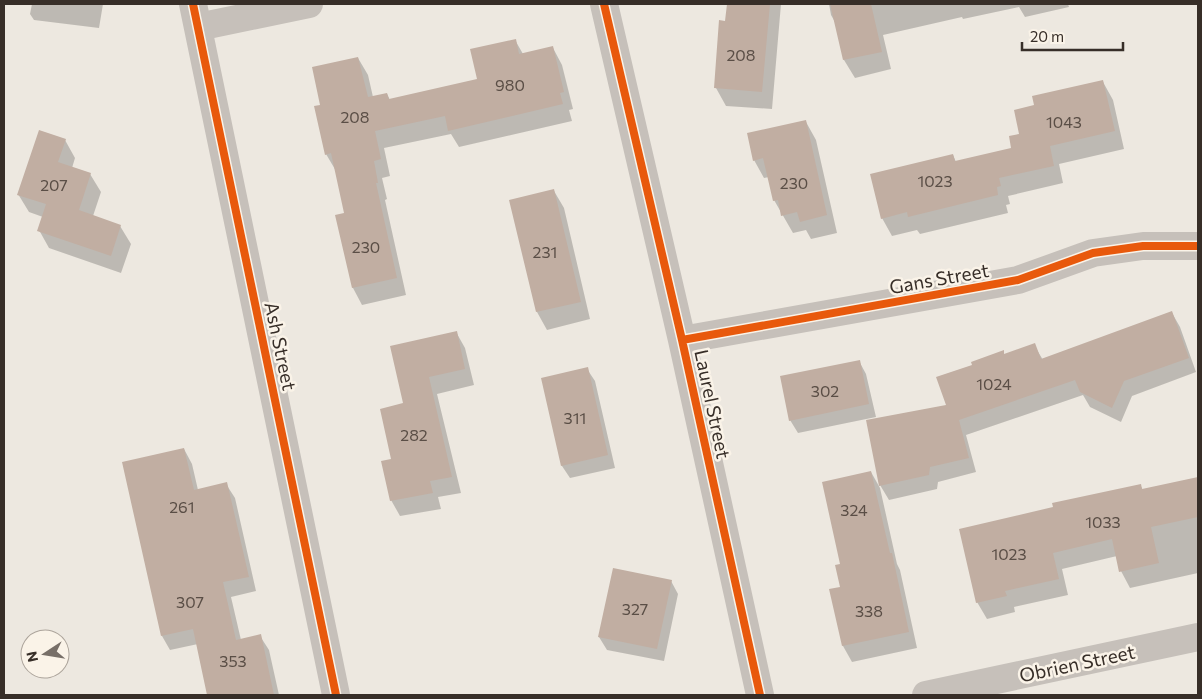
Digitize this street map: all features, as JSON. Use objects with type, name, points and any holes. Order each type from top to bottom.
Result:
[{"type":"street","points":[[196,16],[309,4]]},
{"type":"street","name":"Laurel Street","points":[[604,4],[682,340],[760,695]]},
{"type":"street","name":"Ash Street","points":[[196,16],[336,695]]},
{"type":"street","name":"Gans Street","points":[[682,340],[1018,280],[1093,253],[1143,246],[1198,246]]},
{"type":"street","name":"Obrien Street","points":[[926,695],[1198,637]]},
{"type":"building","points":[[727,4],[770,4],[762,92],[714,88],[719,20],[725,21]]},
{"type":"building","points":[[830,4],[871,4],[882,52],[843,60]]},
{"type":"building","points":[[516,39],[519,54],[553,46],[564,92],[560,93],[563,104],[448,131],[445,116],[375,131],[381,159],[374,161],[378,183],[376,183],[397,278],[352,288],[335,215],[344,213],[331,153],[325,155],[314,106],[320,105],[312,67],[358,57],[368,97],[387,93],[389,99],[477,79],[470,49]]},
{"type":"building","points":[[1103,80],[1115,131],[1050,146],[1054,166],[999,178],[1001,186],[997,187],[998,195],[908,217],[907,212],[881,219],[870,174],[953,154],[955,161],[1011,148],[1009,136],[1019,134],[1014,110],[1034,105],[1032,96]]},
{"type":"building","points":[[806,120],[827,215],[800,222],[797,212],[781,216],[778,200],[773,201],[763,158],[753,161],[747,133]]},
{"type":"building","points":[[39,130],[66,139],[58,162],[91,173],[79,210],[121,225],[111,256],[37,231],[46,204],[17,195]]},
{"type":"building","points":[[554,189],[581,302],[536,312],[509,200]]},
{"type":"building","points":[[1172,311],[1189,358],[1124,381],[1112,408],[1080,392],[1075,380],[959,420],[969,458],[930,467],[929,475],[879,486],[866,420],[946,405],[936,377],[972,365],[971,362],[1004,350],[1004,354],[1035,343],[1041,359]]},
{"type":"building","points":[[457,331],[465,369],[429,377],[452,477],[430,481],[433,493],[390,501],[381,461],[391,459],[380,409],[403,403],[390,346]]},
{"type":"building","points":[[860,360],[869,404],[789,421],[780,376]]},
{"type":"building","points":[[588,367],[608,455],[561,466],[541,378]]},
{"type":"building","points":[[184,448],[194,490],[227,482],[249,577],[223,582],[236,640],[261,634],[274,695],[207,695],[193,629],[161,636],[122,462]]},
{"type":"building","points":[[871,471],[890,553],[892,553],[909,632],[842,646],[829,589],[840,587],[835,565],[840,564],[822,482]]},
{"type":"building","points":[[1198,477],[1198,517],[1151,527],[1159,563],[1119,572],[1112,539],[1053,553],[1059,579],[1005,591],[1007,596],[976,603],[959,529],[1053,507],[1052,503],[1141,484],[1142,489]]},
{"type":"building","points":[[613,568],[672,580],[657,649],[598,637]]},
{"type":"cycle path","points":[[193,4],[336,695]]},
{"type":"cycle path","points":[[604,4],[682,340],[760,695]]},
{"type":"cycle path","points":[[682,340],[1018,280],[1093,253],[1143,246],[1198,246]]}]
